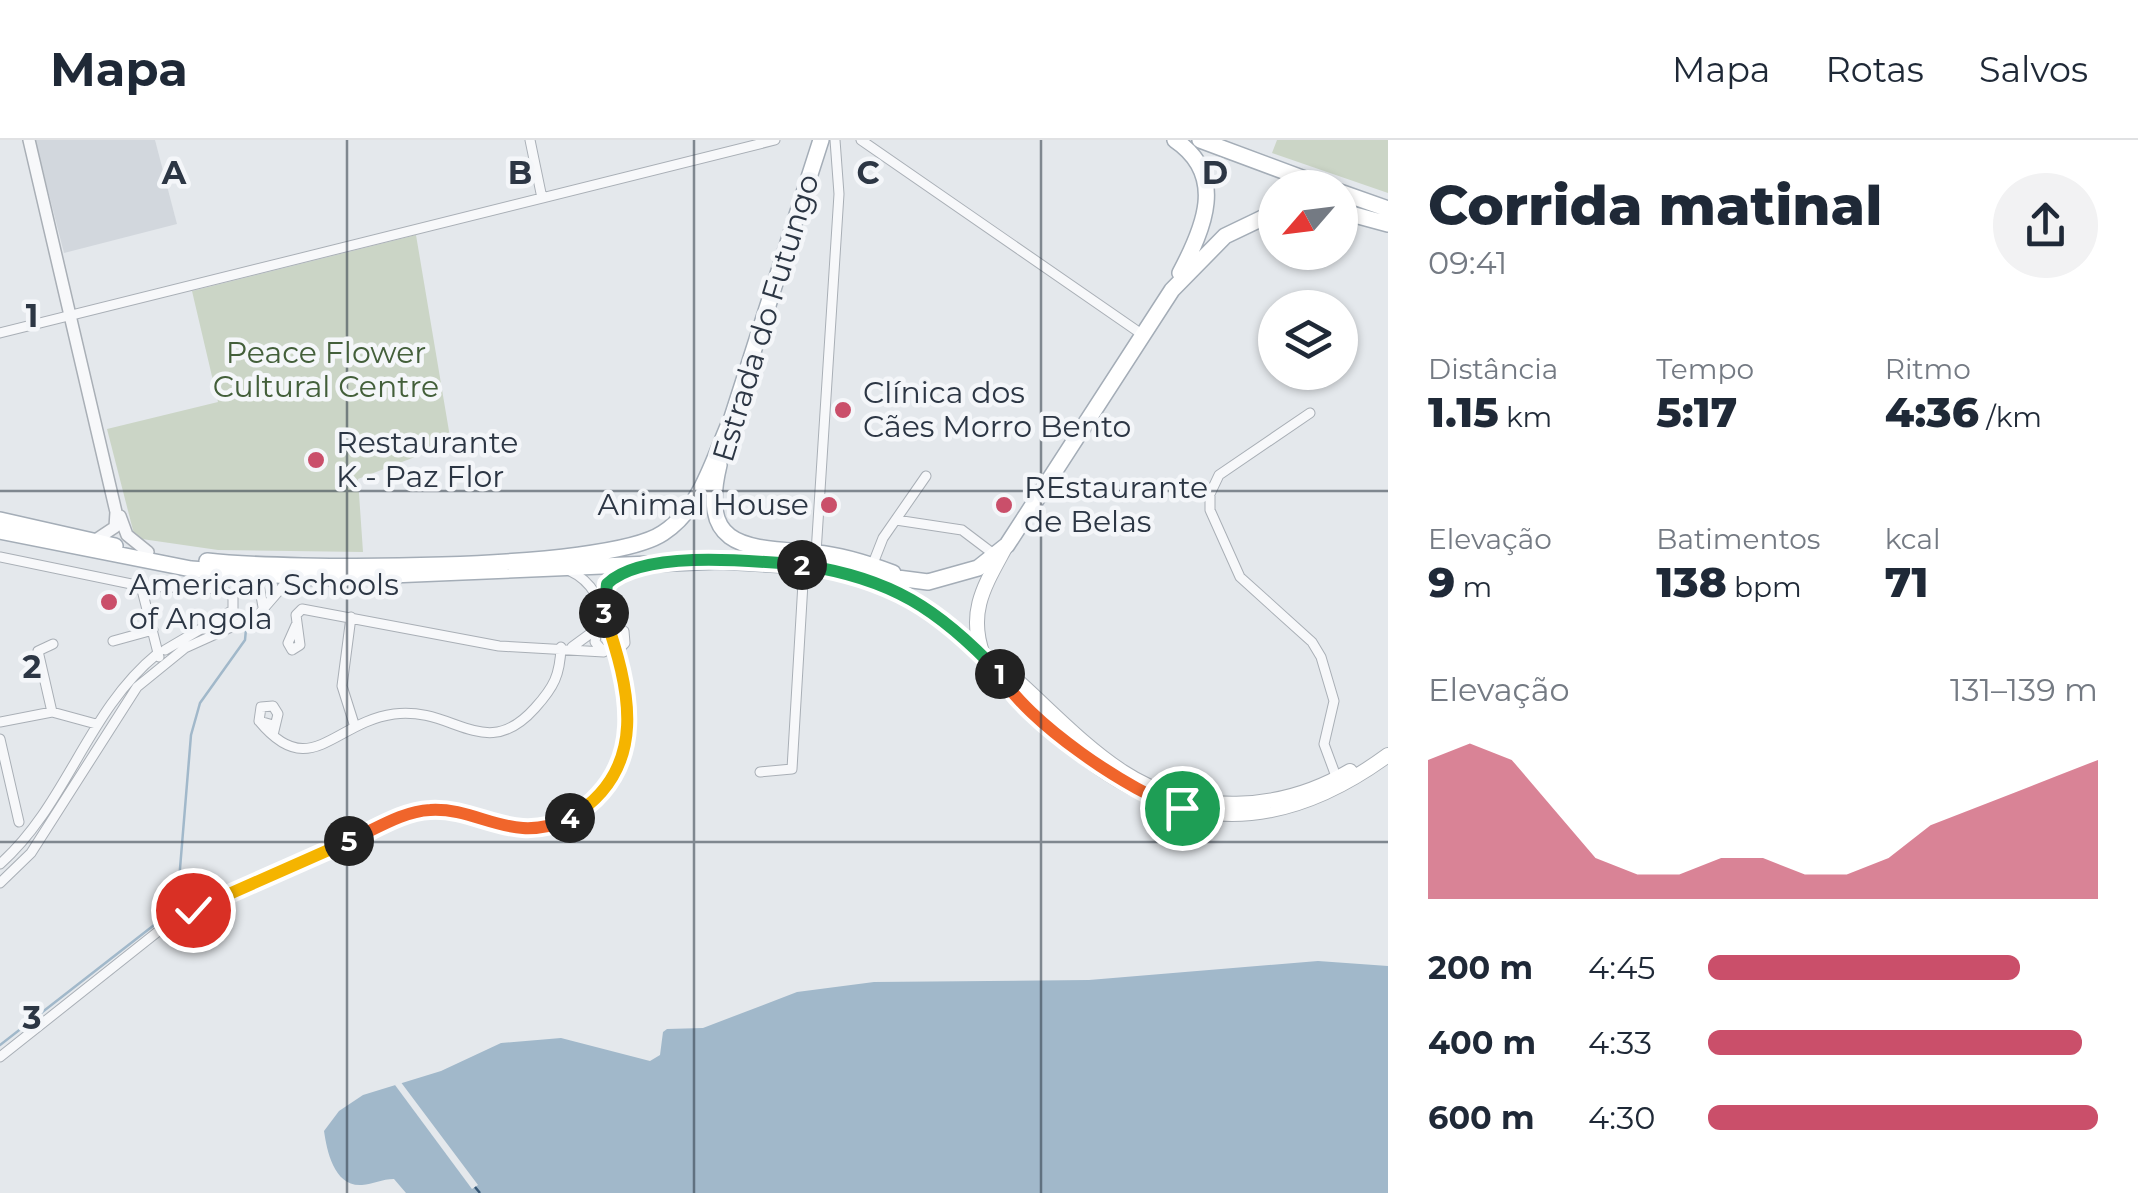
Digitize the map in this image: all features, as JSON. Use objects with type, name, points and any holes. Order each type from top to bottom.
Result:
[{"type":"main road","name":"Estrada do Futungo","points":[[821,140],[729,424],[712,497],[721,529],[752,547],[878,559],[915,582],[954,578],[1001,550],[1172,290],[1225,236],[1258,220]]},
{"type":"main road","points":[[1172,290],[1202,230],[1208,199],[1200,165],[1174,140]]},
{"type":"main road","points":[[1200,140],[1281,170]]},
{"type":"main road","points":[[1358,198],[1388,209]]},
{"type":"main road","points":[[1358,215],[1388,224]]},
{"type":"main road","points":[[0,520],[148,552],[297,567],[621,550],[659,536],[684,517],[729,424]]},
{"type":"main road","name":"Estrada do Futungo","points":[[0,531],[145,562],[290,578],[720,562],[804,566],[878,559]]},
{"type":"main road","points":[[983,656],[974,629],[976,606],[1001,550]]},
{"type":"main road","points":[[878,559],[983,656],[1024,702],[1104,771],[1144,794],[1182,808],[1250,815],[1296,806],[1338,790],[1388,756]]},
{"type":"main road","points":[[999,673],[1012,676],[1125,774],[1171,794],[1212,804],[1250,804],[1290,797],[1336,779],[1388,745]]},
{"type":"street","points":[[29,140],[114,503],[116,527],[94,541]]},
{"type":"street","points":[[530,140],[542,198]]},
{"type":"street","points":[[0,332],[776,140]]},
{"type":"street","points":[[816,553],[839,194],[835,140]]},
{"type":"street","points":[[861,140],[1143,335]]},
{"type":"street","points":[[1310,412],[1218,475],[1210,494],[1210,510],[1240,577],[1312,642],[1322,657],[1334,701],[1324,744],[1336,779]]},
{"type":"street","points":[[878,559],[896,520],[926,476]]},
{"type":"street","points":[[114,503],[127,535],[148,552]]},
{"type":"street","points":[[896,520],[962,530],[1001,550]]},
{"type":"street","points":[[0,557],[142,586],[222,589],[234,596],[233,610],[164,656],[94,724],[35,825],[0,864]]},
{"type":"street","points":[[273,737],[278,714],[268,705],[259,710],[259,722],[281,746],[304,750],[355,728],[404,714],[492,734],[508,732],[554,688],[566,647],[597,629],[606,616],[607,584],[634,566]]},
{"type":"street","points":[[760,772],[792,769],[804,566]]},
{"type":"street","points":[[0,1057],[170,922],[416,812],[436,809],[498,826],[535,828],[565,821],[590,806],[605,791],[626,743],[629,712],[606,616],[586,580],[567,570]]},
{"type":"street","points":[[239,575],[260,590],[263,610]]},
{"type":"street","points":[[0,883],[31,853],[106,731],[164,656],[263,610],[290,578]]},
{"type":"street","points":[[142,586],[152,630],[164,656]]},
{"type":"street","points":[[296,625],[302,609],[499,646],[617,651]]},
{"type":"street","points":[[350,618],[342,686],[355,728]]},
{"type":"street","points":[[597,629],[596,642],[604,652]]},
{"type":"street","points":[[113,640],[152,630]]},
{"type":"street","points":[[52,712],[38,651],[53,644]]},
{"type":"street","points":[[0,722],[52,712],[106,731]]},
{"type":"street","points":[[259,722],[273,725]]},
{"type":"street","points":[[0,739],[19,822]]},
{"type":"shaded area","points":[[35,140],[155,140],[177,224],[64,253]]},
{"type":"green space","points":[[1277,140],[1388,140],[1388,193],[1358,183],[1358,170],[1321,170],[1272,153]]},
{"type":"green space","name":"Peace Flower Cultural Centre","points":[[416,235],[451,443],[358,479],[363,552],[218,550],[135,538],[107,429],[218,402],[192,291]]},
{"type":"water","points":[[1318,961],[1388,966],[1388,1193],[406,1193],[394,1179],[362,1185],[345,1180],[334,1166],[325,1139],[324,1131],[339,1111],[363,1095],[441,1071],[501,1043],[561,1038],[650,1061],[660,1055],[663,1032],[667,1029],[703,1028],[797,992],[874,982],[1089,980]]},
{"type":"pier","points":[[400,1081],[478,1185],[472,1189],[395,1085]]},
{"type":"waterway","points":[[0,1045],[167,915],[178,893],[191,735],[200,703],[245,640],[246,629]]},
{"type":"ferry route","points":[[475,1187],[480,1193]]},
{"type":"place","name":"Clínica dos Cães Morro Bento","points":[[843,410]]},
{"type":"place","name":"Restaurante K - Paz Flor","points":[[316,460]]},
{"type":"place","name":"Animal House","points":[[829,505]]},
{"type":"place","name":"REstaurante de Belas","points":[[1004,505]]},
{"type":"place","name":"American Schools of Angola","points":[[109,602]]},
{"type":"route","points":[[193,910],[416,812],[436,809],[486,824],[535,828],[565,821],[590,806],[605,791],[626,743],[629,712],[603,594],[613,578],[634,566],[776,563],[866,576],[949,625],[1024,702],[1104,771],[1130,788],[1182,808]]}]
